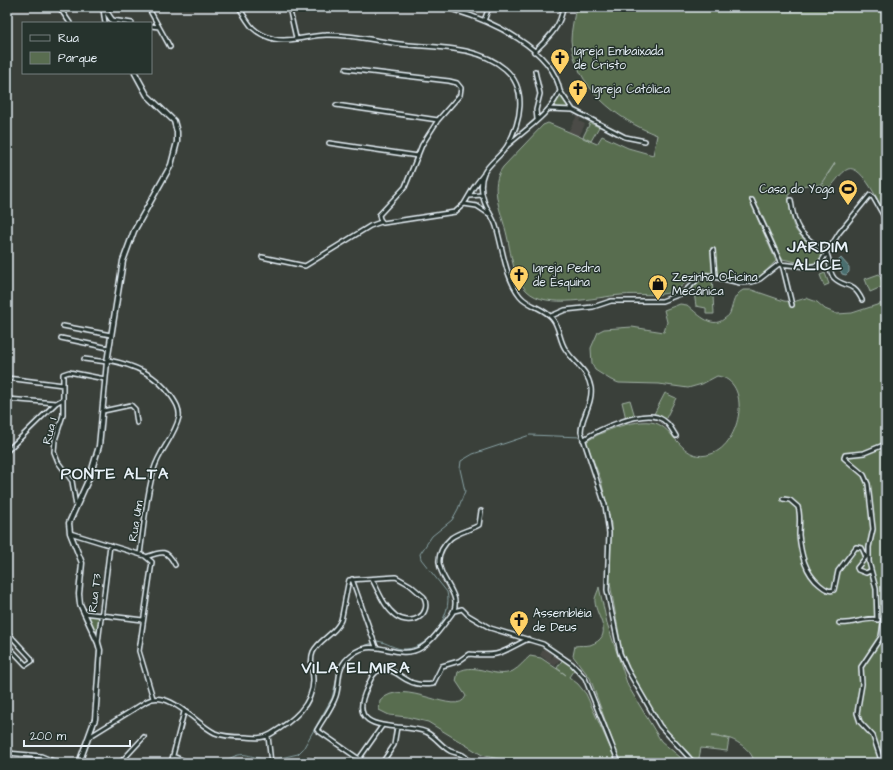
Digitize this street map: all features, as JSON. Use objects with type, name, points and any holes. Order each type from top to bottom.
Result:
[{"type":"street","points":[[60,7],[69,22]]},
{"type":"street","points":[[103,7],[113,21]]},
{"type":"street","points":[[103,7],[105,22]]},
{"type":"street","points":[[148,7],[170,47]]},
{"type":"street","points":[[239,7],[249,25],[256,32],[281,40],[329,34],[458,50],[474,53],[495,62],[514,79],[521,98],[519,115],[507,146]]},
{"type":"street","points":[[289,7],[296,38]]},
{"type":"street","points":[[429,7],[448,8],[501,28],[534,52],[550,67],[560,91],[573,110]]},
{"type":"street","points":[[484,21],[489,7]]},
{"type":"street","points":[[534,52],[558,26],[561,20],[563,7]]},
{"type":"street","points":[[152,26],[159,28]]},
{"type":"street","points":[[346,69],[441,80],[457,83],[461,88],[460,95],[438,120],[418,156],[405,187],[380,215],[381,222]]},
{"type":"street","points":[[535,71],[540,94],[536,110],[537,119]]},
{"type":"street","points":[[79,763],[89,737],[96,711],[100,652],[98,643],[81,608],[79,594],[82,562],[70,533],[69,523],[90,476],[97,456],[107,361],[121,272],[127,248],[136,226],[168,172],[177,142],[177,132],[174,121],[147,95],[136,74]]},
{"type":"street","points":[[262,257],[305,266],[370,226],[381,222],[387,224],[408,218],[448,214],[457,211],[464,204],[483,175],[507,146],[549,109],[560,91]]},
{"type":"street","points":[[336,106],[438,120]]},
{"type":"street","points":[[549,109],[559,108],[573,110],[625,137],[645,141]]},
{"type":"street","points":[[329,143],[418,156]]},
{"type":"street","points":[[483,175],[481,185],[482,195],[496,226],[511,276],[520,295],[528,303],[551,316],[564,348],[584,371],[590,386],[590,401],[581,428],[583,440],[605,505],[609,533],[607,590],[622,657],[660,726],[694,763]]},
{"type":"street","points":[[469,196],[482,195]]},
{"type":"street","points":[[551,316],[565,310],[593,307],[611,301],[662,301],[683,293],[700,277],[706,275],[715,276],[734,282],[752,282],[760,279],[776,265],[817,266],[822,264],[839,233],[869,196],[872,196],[886,220]]},
{"type":"street","points":[[752,200],[782,264],[792,305]]},
{"type":"street","points":[[791,200],[794,220],[798,230],[827,254],[830,272],[835,279],[853,287],[858,291],[862,300]]},
{"type":"street","points":[[464,204],[477,206],[485,203]]},
{"type":"street","points":[[477,206],[491,217]]},
{"type":"street","points":[[713,250],[715,276]]},
{"type":"street","points":[[63,326],[111,335]]},
{"type":"street","points":[[61,338],[109,348]]},
{"type":"street","name":"Rua Um","points":[[84,359],[132,365],[154,378],[167,390],[177,404],[179,410],[176,425],[154,467],[140,554],[150,559],[152,565],[143,620],[140,658],[153,698]]},
{"type":"street","points":[[7,378],[63,385],[63,374],[66,372],[105,379]]},
{"type":"street","name":"Rua 1","points":[[63,385],[63,414],[55,440],[54,452],[58,462],[72,481],[76,506]]},
{"type":"street","points":[[7,399],[56,403]]},
{"type":"street","points":[[7,451],[56,403],[63,399]]},
{"type":"street","points":[[102,411],[131,405],[136,409],[137,423]]},
{"type":"street","points":[[583,440],[608,426],[647,417],[654,417],[664,421],[671,426],[676,436]]},
{"type":"street","points":[[877,620],[876,589],[870,571],[869,547],[873,529],[872,507],[867,479],[844,458],[845,455],[864,453],[886,444]]},
{"type":"street","points":[[783,499],[790,500],[798,506],[799,534],[804,562],[811,576],[822,587],[828,590],[834,590],[838,571],[856,548],[862,548],[866,557],[857,568],[858,570],[866,573],[870,571]]},
{"type":"street","points":[[481,511],[479,525],[452,538],[439,558],[439,569],[451,590],[455,601],[468,615],[490,628],[528,639],[551,649],[583,674],[619,763]]},
{"type":"street","points":[[70,533],[140,554]]},
{"type":"street","name":"Rua T3","points":[[98,643],[110,545]]},
{"type":"street","points":[[146,557],[156,553],[166,553],[170,556],[175,565]]},
{"type":"street","points":[[882,763],[873,736],[860,722],[857,715],[862,684],[861,667],[881,637],[885,611],[886,573]]},
{"type":"street","points":[[89,737],[153,698],[167,700],[206,727],[220,734],[254,738],[268,736],[292,720],[306,703],[313,683],[311,662],[313,652],[340,622],[347,597],[347,583],[352,579],[396,577],[421,593],[426,602],[421,615],[417,620],[410,621],[395,615],[383,601],[372,579]]},
{"type":"street","points":[[352,579],[376,647]]},
{"type":"street","points":[[453,612],[455,601]]},
{"type":"street","points":[[359,759],[317,730],[336,696],[340,673],[344,662],[359,651],[376,647],[404,652],[414,651],[428,642],[453,612],[458,609],[464,610]]},
{"type":"street","points":[[84,613],[143,620]]},
{"type":"street","points":[[839,622],[849,624],[870,619],[877,620],[882,625]]},
{"type":"street","points":[[7,632],[12,637],[32,659],[28,664],[24,663],[7,643],[12,637]]},
{"type":"street","points":[[881,637],[886,636]]},
{"type":"street","points":[[474,761],[468,762],[465,756],[449,750],[427,733],[382,726],[373,723],[366,718],[362,712],[361,705],[370,680],[379,670],[392,671],[414,683],[431,684],[435,682],[440,669],[444,665],[458,662],[469,654],[492,656],[498,655],[528,639]]},
{"type":"street","points":[[171,763],[184,712]]},
{"type":"street","points":[[356,763],[382,726]]},
{"type":"street","points":[[382,763],[394,744],[397,728]]},
{"type":"street","points":[[268,736],[271,763]]},
{"type":"street","points":[[120,763],[144,737]]},
{"type":"street","points":[[7,753],[45,756],[58,763]]},
{"type":"street","points":[[173,756],[189,763]]},
{"type":"street","points":[[291,763],[307,760],[323,763]]},
{"type":"shaded area","points":[[577,116],[581,118],[579,121],[585,124],[579,137],[568,132]]},
{"type":"shaded area","points":[[544,648],[552,656],[551,659],[554,655],[560,659],[555,666],[540,655]]},
{"type":"green space","points":[[576,7],[886,7],[886,216],[865,179],[853,169],[845,170],[830,187],[821,186],[835,163],[820,185],[798,187],[789,195],[791,217],[796,230],[805,240],[823,254],[816,263],[807,264],[782,259],[759,208],[754,211],[776,261],[756,279],[749,281],[735,280],[707,272],[696,275],[680,288],[672,292],[653,295],[634,294],[572,301],[546,300],[535,297],[527,291],[518,277],[512,261],[507,236],[498,205],[496,189],[497,181],[503,167],[543,125],[548,123],[597,144],[602,136],[628,148],[653,155],[657,135],[627,120],[613,110],[600,99],[580,72],[574,57],[571,40]]},
{"type":"green space","points":[[560,93],[570,109],[552,107]]},
{"type":"green space","points":[[590,123],[599,127],[591,141],[583,137]]},
{"type":"green space","points":[[825,273],[829,284],[824,286],[820,275]]},
{"type":"green space","points":[[879,274],[884,286],[870,292],[865,279]]},
{"type":"green space","points":[[712,277],[714,314],[706,314],[706,308],[696,306],[693,286],[703,278]]},
{"type":"green space","points":[[743,290],[752,290],[784,301],[793,302],[806,298],[817,302],[825,309],[837,314],[852,313],[886,302],[886,763],[754,763],[751,755],[740,744],[725,737],[711,736],[729,739],[727,751],[701,748],[698,763],[696,763],[689,753],[669,736],[660,724],[623,657],[610,583],[611,524],[601,480],[586,442],[611,429],[631,423],[650,422],[665,428],[687,451],[702,456],[711,454],[722,448],[730,438],[736,426],[739,413],[739,400],[735,388],[728,380],[717,376],[702,384],[688,388],[659,384],[619,383],[595,370],[592,364],[591,348],[598,332],[604,329],[632,327],[664,332],[667,322],[664,310],[680,304],[687,305],[704,319],[719,322],[729,315],[733,302]]},
{"type":"green space","points":[[665,393],[676,398],[665,420],[654,414]]},
{"type":"green space","points":[[630,400],[635,417],[626,419],[622,402]]},
{"type":"green space","points":[[599,587],[607,623],[628,686],[661,741],[687,763],[622,763],[618,756],[590,678],[573,656],[575,646],[590,645],[602,637],[603,626],[596,608],[595,600]]},
{"type":"green space","points":[[86,615],[100,615],[97,636]]},
{"type":"green space","points":[[530,656],[541,658],[566,675],[557,668],[563,659],[575,668],[569,677],[578,684],[586,694],[617,763],[500,763],[498,759],[482,755],[428,722],[407,717],[389,715],[379,710],[380,701],[390,694],[402,692],[452,703],[461,702],[466,696],[456,681],[458,672],[472,668],[506,673],[513,671]]},
{"type":"water","points":[[841,258],[849,267],[849,272],[846,275],[842,274],[837,262]]},
{"type":"waterway","points":[[272,760],[298,754],[303,749],[332,698],[341,662],[352,651],[377,641],[402,649],[415,647],[423,643],[438,628],[446,610],[448,601],[447,592],[421,559],[420,554],[432,536],[452,520],[458,509],[465,491],[460,469],[461,461],[473,454],[530,435],[581,437]]},
{"type":"waterway","points":[[222,763],[230,758],[241,755],[269,760]]},
{"type":"place","name":"Igreja Embaixada de Cristo","points":[[560,75]]},
{"type":"place","name":"Igreja Católica","points":[[578,106]]},
{"type":"place","name":"Casa do Yoga","points":[[848,206]]},
{"type":"place","name":"Igreja Pedra de Esquina","points":[[519,292]]},
{"type":"place","name":"Zezinho Oficina Mecânica","points":[[658,301]]},
{"type":"place","name":"Assembléia de Deus","points":[[519,637]]},
{"type":"district","name":"JARDIM ALICE","points":[[818,256]]},
{"type":"district","name":"PONTE ALTA","points":[[115,474]]},
{"type":"district","name":"VILA ELMIRA","points":[[356,668]]}]
